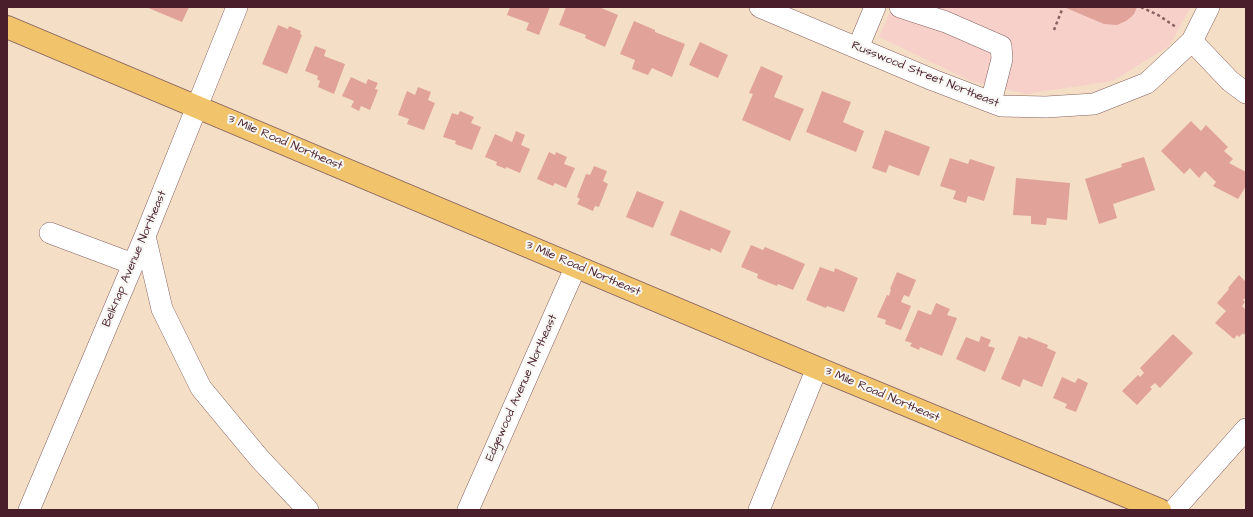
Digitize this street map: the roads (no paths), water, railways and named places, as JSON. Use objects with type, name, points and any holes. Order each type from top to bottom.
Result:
[{"type":"main road","name":"3 Mile Road Northeast","points":[[7,27],[817,368],[1160,510]]},
{"type":"street","name":"Belknap Avenue Northeast","points":[[29,510],[145,236],[237,7]]},
{"type":"street","name":"Russwood Street Northeast","points":[[760,7],[933,80],[1001,106],[1038,107],[1094,104],[1147,83],[1192,40],[1209,7]]},
{"type":"street","points":[[858,48],[876,7]]},
{"type":"street","points":[[900,7],[946,22],[1001,46],[1002,59],[991,102]]},
{"type":"street","points":[[1192,40],[1230,81],[1246,93]]},
{"type":"street","points":[[50,233],[133,264]]},
{"type":"street","points":[[145,236],[162,309],[201,388],[258,458],[308,510]]},
{"type":"street","name":"Edgewood Avenue Northeast","points":[[468,510],[576,266]]},
{"type":"street","points":[[759,510],[817,368]]},
{"type":"street","points":[[1174,510],[1246,429]]}]
